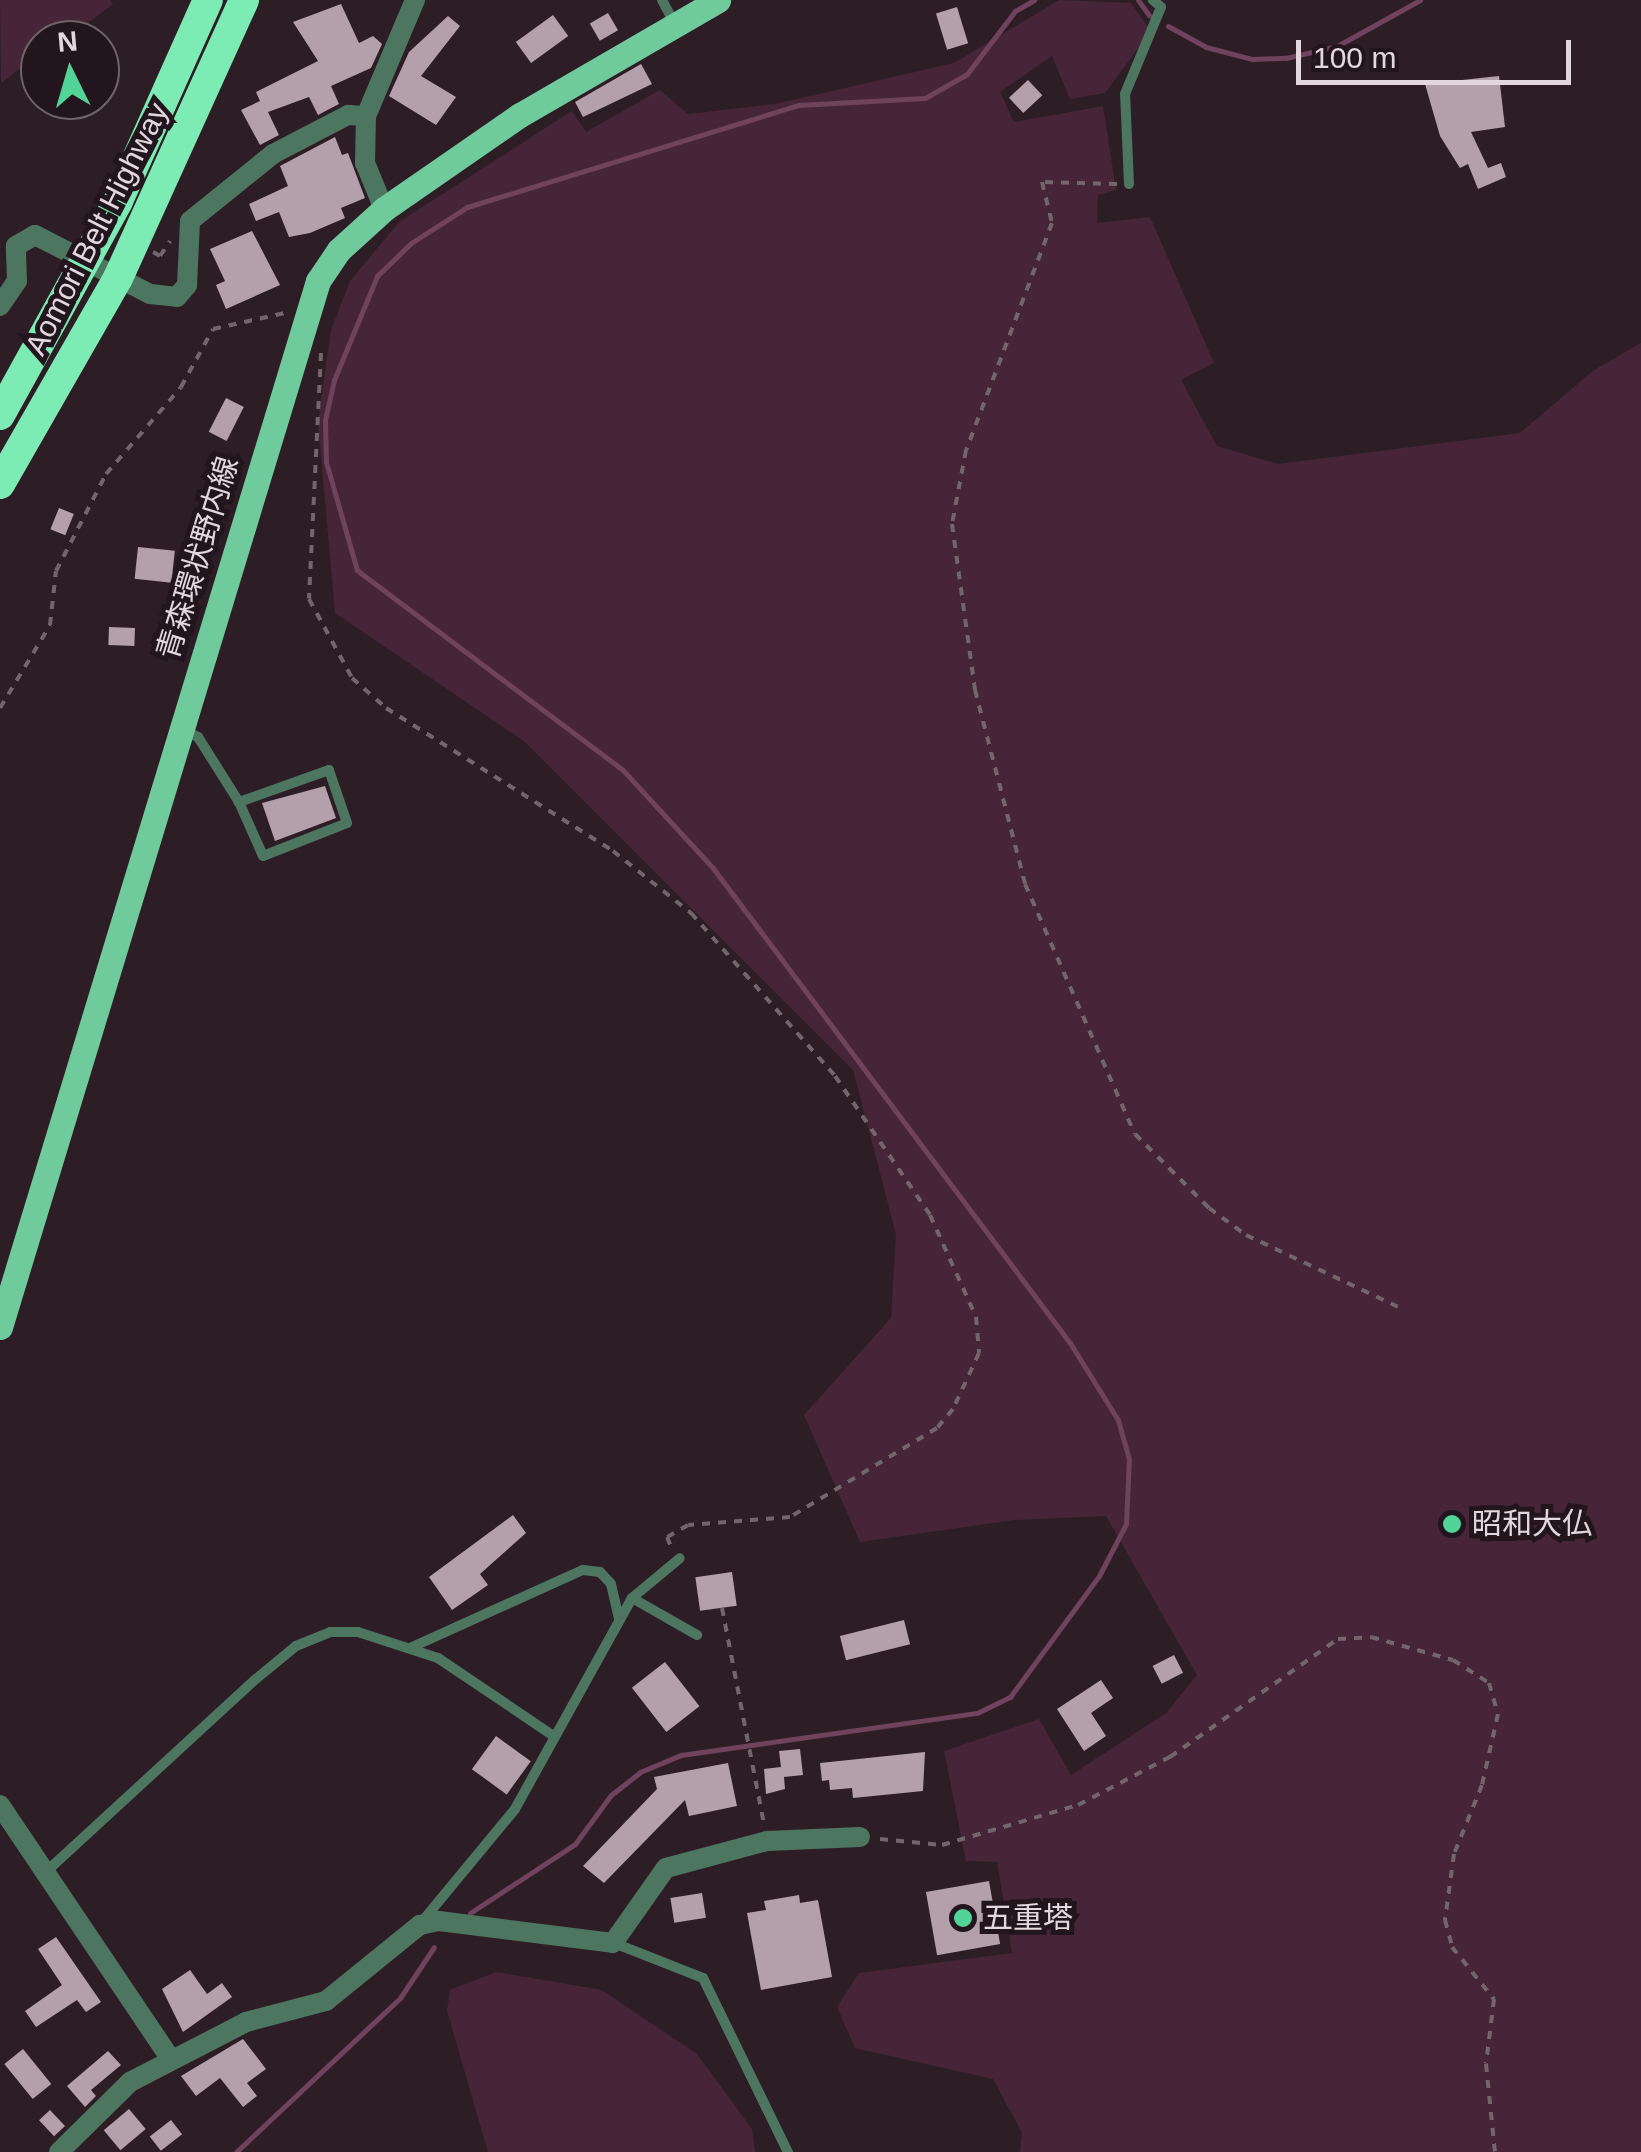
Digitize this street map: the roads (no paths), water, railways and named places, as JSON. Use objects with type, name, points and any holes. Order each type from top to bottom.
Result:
[{"type":"highway","name":"Aomori Belt Highway","points":[[0,415],[87,262],[208,0]]},
{"type":"highway","name":"Aomori Belt Highway","points":[[0,484],[118,278],[244,0]]},
{"type":"main road","name":"青森環状野内線","points":[[0,1327],[306,310],[339,250],[384,209],[520,114],[718,0]]},
{"type":"street","points":[[384,209],[365,163],[366,116],[414,0]]},
{"type":"street","points":[[0,306],[16,288],[14,251],[24,238],[40,236],[164,300],[176,297],[188,285],[190,221],[273,154],[348,115],[366,116]]},
{"type":"street","points":[[0,1806],[48,1870],[170,2059]]},
{"type":"street","points":[[59,2152],[130,2082],[246,2022],[326,2001],[420,1925],[439,1921],[613,1943],[666,1868],[768,1841],[860,1837]]},
{"type":"lane","points":[[662,0],[675,24]]},
{"type":"lane","points":[[1129,184],[1125,94],[1161,8],[1153,0]]},
{"type":"lane","points":[[180,727],[198,737],[239,802],[263,856],[347,823],[329,770],[239,802]]},
{"type":"lane","points":[[420,1925],[478,1862],[555,1737],[632,1598],[680,1558]]},
{"type":"lane","points":[[410,1649],[583,1570],[600,1572],[611,1584],[619,1618]]},
{"type":"lane","points":[[632,1598],[698,1635]]},
{"type":"lane","points":[[48,1870],[296,1646],[330,1632],[358,1632],[438,1658],[555,1737]]},
{"type":"lane","points":[[613,1943],[704,1978],[788,2152]]},
{"type":"waterway","points":[[470,1913],[575,1844],[611,1795],[640,1772],[681,1755],[977,1713],[1010,1697],[1099,1576],[1126,1524],[1129,1459],[1118,1420],[1070,1343],[713,868],[623,770],[357,570],[326,462],[325,420],[334,380],[377,276],[411,243],[467,207],[799,105],[925,98],[967,74],[1015,11],[1034,0]]},
{"type":"waterway","points":[[1138,0],[1149,15]]},
{"type":"waterway","points":[[1168,26],[1206,47],[1252,59],[1286,58],[1337,46],[1420,0]]},
{"type":"waterway","points":[[236,2152],[400,1998],[434,1947]]},
{"type":"place","name":"昭和大仏","points":[[1452,1524]]},
{"type":"place","name":"五重塔","points":[[963,1918]]}]
